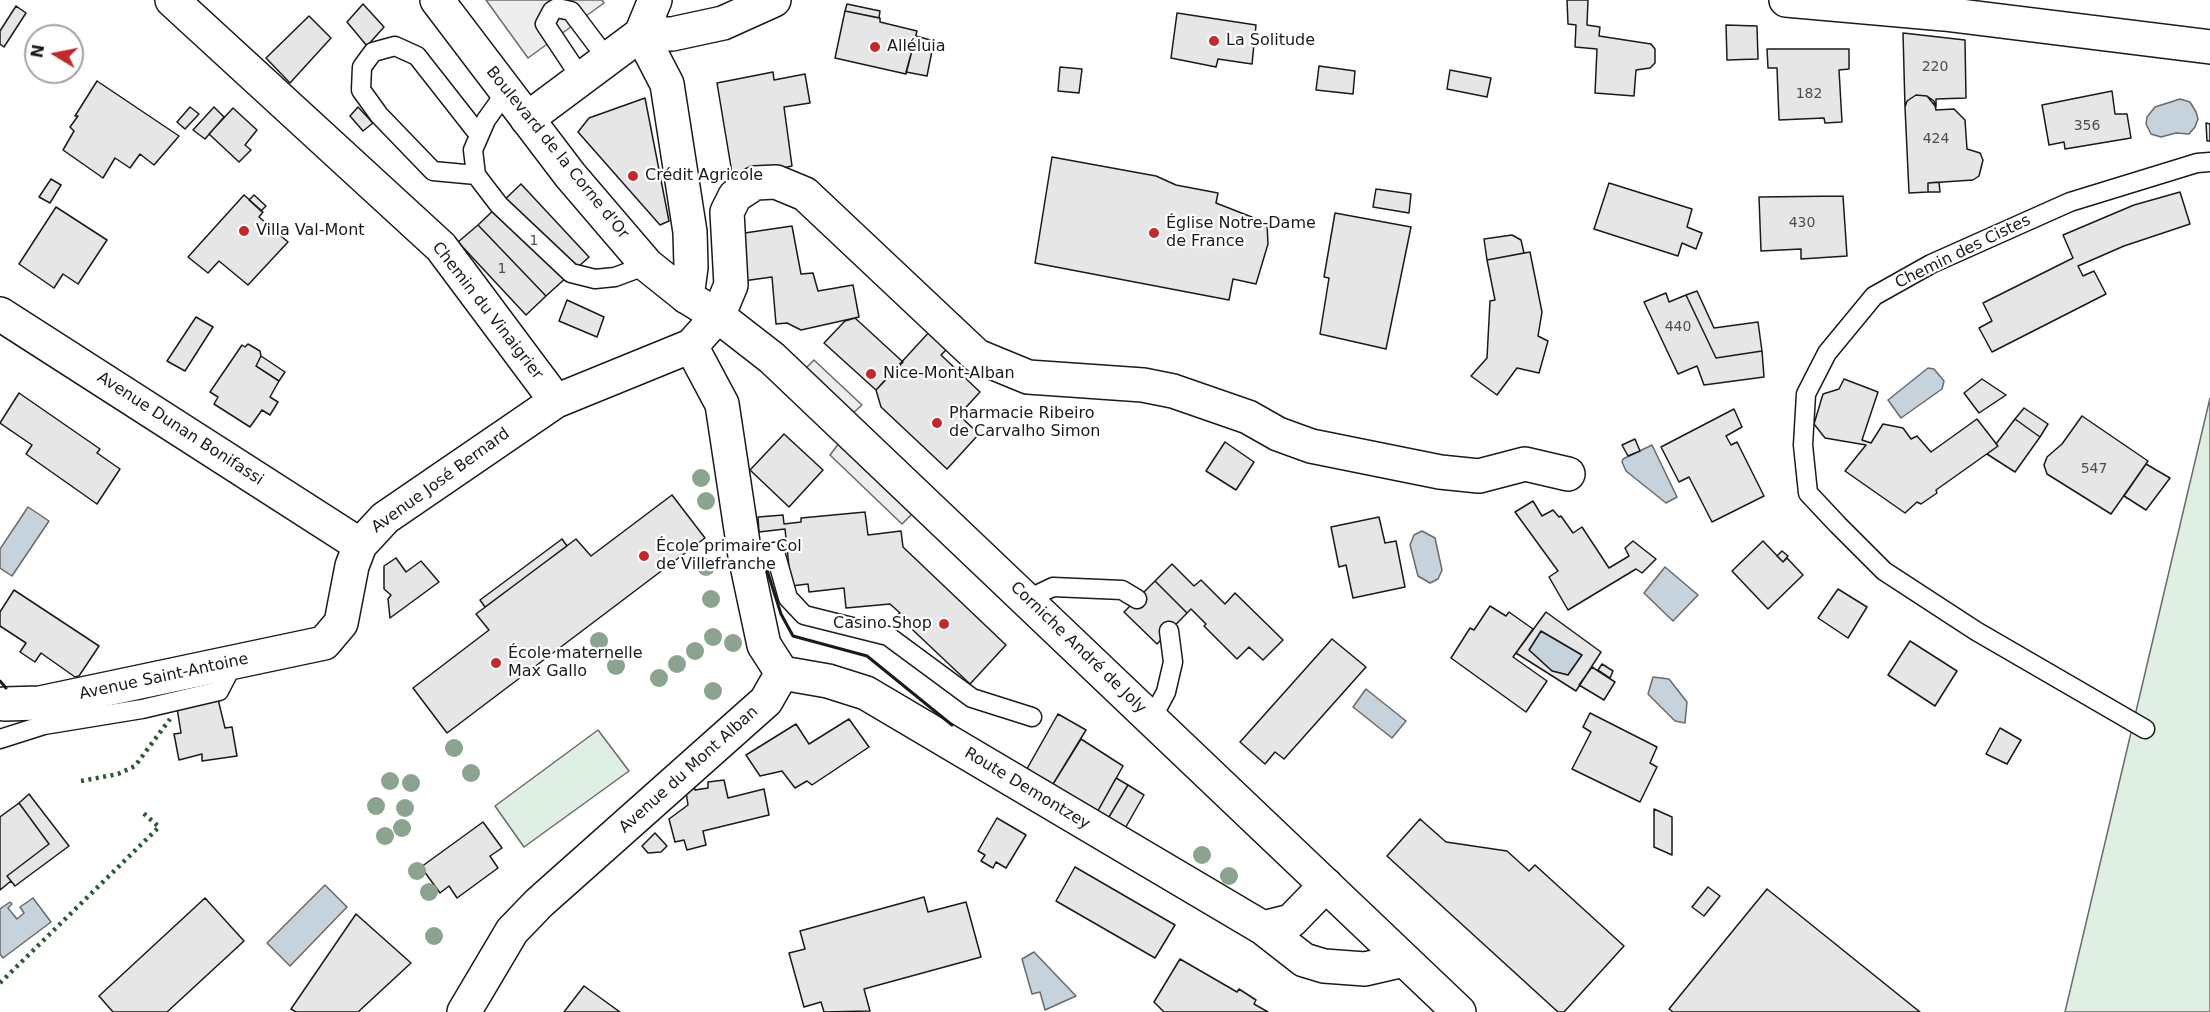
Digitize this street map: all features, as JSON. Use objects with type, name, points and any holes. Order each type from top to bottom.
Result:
[{"type":"street","name":"Chemin du Vinaigrier","points":[[172,0],[441,247],[556,400]]},
{"type":"street","name":"Boulevard de la Corne d'Or","points":[[436,0],[570,175],[647,265],[687,297]]},
{"type":"street","points":[[527,119],[641,34],[655,0]]},
{"type":"street","points":[[641,34],[672,34],[723,22],[774,0]]},
{"type":"street","points":[[1786,0],[1944,14],[2210,47]]},
{"type":"street","points":[[641,34],[667,84],[690,232],[691,267],[687,297]]},
{"type":"street","points":[[556,400],[691,346],[718,316],[731,285],[727,212],[735,196],[755,183],[776,182],[805,194],[977,356],[1028,377],[1143,385],[1173,391],[1231,411],[1278,434],[1311,446],[1440,472],[1479,476],[1525,464],[1568,474]]},
{"type":"street","name":"Corniche André de Joly","points":[[687,297],[718,316],[772,358],[1028,599],[1151,720],[1459,1012]]},
{"type":"street","name":"Avenue Dunan Bonifassi","points":[[0,314],[360,545]]},
{"type":"street","points":[[691,346],[722,404],[745,556],[765,645],[782,673]]},
{"type":"street","name":"Avenue José Bernard","points":[[324,643],[341,623],[352,566],[360,545],[385,518],[556,400]]},
{"type":"street","name":"Avenue Saint-Antoine","points":[[2,702],[40,703],[324,643]]},
{"type":"street","name":"Route Demontzey","points":[[782,673],[828,681],[866,693],[1263,928],[1304,960],[1324,966],[1365,969],[1404,960]]},
{"type":"street","name":"Avenue du Mont Alban","points":[[464,1012],[512,931],[539,903],[766,701],[782,673]]},
{"type":"street","points":[[1263,928],[1276,927],[1291,921],[1326,885]]},
{"type":"lane","points":[[581,78],[545,24],[548,5],[571,11],[608,60]]},
{"type":"lane","points":[[476,175],[433,171],[379,116],[361,90],[362,67],[373,52],[395,46],[417,56],[479,135]]},
{"type":"lane","points":[[506,92],[486,120],[473,150],[476,175],[499,205],[571,273],[595,279],[615,277],[647,265]]},
{"type":"lane","name":"Chemin des Cistes","points":[[2145,729],[1966,625],[1884,571],[1808,493],[1803,445],[1806,394],[1827,353],[1874,296],[1931,264],[2070,202],[2197,163],[2210,162]]},
{"type":"lane","points":[[745,556],[775,552],[788,598],[804,615],[888,636],[972,698],[1032,717]]},
{"type":"lane","points":[[1028,599],[1053,587],[1122,590],[1137,599]]},
{"type":"lane","points":[[1151,720],[1166,692],[1173,662],[1169,631]]},
{"type":"lane","points":[[0,739],[44,724],[142,710],[219,691],[233,664]]},
{"type":"green space","points":[[2210,398],[2210,1012],[2065,1012]]},
{"type":"green space","points":[[598,730],[629,771],[524,847],[495,806]]},
{"type":"shaded area","points":[[486,0],[602,0],[604,3],[528,58]]},
{"type":"shaded area","points":[[2180,99],[2190,102],[2196,112],[2198,119],[2195,127],[2189,134],[2176,133],[2161,137],[2151,134],[2146,124],[2147,117],[2155,107]]},
{"type":"shaded area","points":[[814,360],[862,405],[852,414],[805,369]]},
{"type":"shaded area","points":[[1928,368],[1934,369],[1944,381],[1942,389],[1901,418],[1888,400]]},
{"type":"shaded area","points":[[839,443],[913,513],[902,524],[830,455]]},
{"type":"shaded area","points":[[1652,445],[1677,497],[1666,503],[1626,471],[1622,462],[1623,459]]},
{"type":"shaded area","points":[[28,507],[49,521],[12,576],[0,568],[0,549]]},
{"type":"shaded area","points":[[1422,531],[1435,538],[1442,570],[1438,579],[1430,583],[1418,576],[1410,545],[1414,535]]},
{"type":"shaded area","points":[[1665,567],[1698,595],[1673,621],[1644,593]]},
{"type":"shaded area","points":[[1541,631],[1582,655],[1568,675],[1552,671],[1529,650]]},
{"type":"shaded area","points":[[1653,677],[1669,679],[1687,702],[1685,723],[1675,721],[1648,694]]},
{"type":"shaded area","points":[[1366,689],[1406,721],[1392,738],[1353,707]]},
{"type":"shaded area","points":[[325,885],[347,907],[290,966],[267,943]]},
{"type":"shaded area","points":[[33,898],[51,922],[3,958],[0,954],[0,909],[10,902],[12,904],[8,908],[17,919],[24,913],[20,907]]},
{"type":"shaded area","points":[[1034,952],[1076,996],[1045,1010],[1040,992],[1032,994],[1022,959]]},
{"type":"building","points":[[1567,0],[1588,0],[1587,25],[1600,27],[1599,36],[1651,44],[1655,49],[1655,63],[1650,68],[1636,70],[1634,96],[1595,93],[1597,49],[1575,47],[1576,25],[1568,24]]},
{"type":"building","points":[[363,4],[384,27],[367,46],[347,22]]},
{"type":"building","points":[[847,4],[880,11],[879,18],[845,11]]},
{"type":"building","points":[[16,6],[26,13],[4,47],[0,44],[0,31]]},
{"type":"building","name":"Alléluia","points":[[845,11],[880,18],[880,22],[917,31],[906,74],[835,58]]},
{"type":"building","name":"La Solitude","points":[[1177,13],[1256,25],[1252,64],[1218,59],[1216,67],[1171,58]]},
{"type":"building","points":[[309,16],[331,38],[290,83],[266,58]]},
{"type":"building","points":[[1726,25],[1757,26],[1758,59],[1727,60]]},
{"type":"building","points":[[1903,33],[1965,40],[1966,98],[1936,99],[1936,107],[1927,96],[1916,95],[1907,101],[1905,107]]},
{"type":"building","points":[[916,36],[934,41],[927,76],[906,72]]},
{"type":"building","points":[[1767,49],[1849,49],[1849,69],[1839,70],[1842,122],[1825,123],[1824,118],[1779,120],[1777,68],[1768,68]]},
{"type":"building","points":[[1319,66],[1355,71],[1353,94],[1316,90]]},
{"type":"building","points":[[1060,67],[1082,69],[1079,93],[1058,91]]},
{"type":"building","points":[[1450,70],[1491,78],[1487,97],[1447,89]]},
{"type":"building","points":[[773,72],[774,80],[805,74],[810,103],[784,107],[792,166],[733,179],[717,83]]},
{"type":"building","points":[[97,81],[179,136],[154,165],[140,154],[130,168],[115,158],[103,178],[63,150],[74,131],[70,127],[78,116],[75,116]]},
{"type":"building","points":[[2112,91],[2115,114],[2127,114],[2131,138],[2065,149],[2064,142],[2049,145],[2042,105]]},
{"type":"building","points":[[1916,95],[1927,96],[1934,101],[1936,110],[1954,109],[1965,120],[1967,149],[1980,153],[1983,160],[1979,176],[1973,180],[1928,183],[1928,192],[1909,193],[1905,107],[1907,101]]},
{"type":"building","points":[[645,98],[669,221],[660,225],[578,132],[589,118]]},
{"type":"building","points":[[190,107],[199,114],[185,129],[177,122]]},
{"type":"building","points":[[214,107],[224,117],[205,139],[193,130]]},
{"type":"building","points":[[358,107],[373,123],[363,131],[350,116]]},
{"type":"building","points":[[233,108],[257,130],[245,145],[251,150],[239,162],[209,134]]},
{"type":"building","points":[[2206,123],[2210,124],[2210,141],[2207,141]]},
{"type":"building","name":"Église Notre-Dame de France","points":[[1052,157],[1156,176],[1176,185],[1218,193],[1216,203],[1267,223],[1268,244],[1256,284],[1233,279],[1229,300],[1035,263]]},
{"type":"building","points":[[51,179],[61,185],[50,203],[39,197]]},
{"type":"building","points":[[1939,182],[1940,192],[1928,192],[1928,183]]},
{"type":"building","points":[[1609,183],[1692,209],[1687,227],[1702,233],[1696,249],[1682,243],[1678,256],[1594,229]]},
{"type":"building","points":[[521,184],[589,257],[546,296],[478,225]]},
{"type":"building","points":[[1376,189],[1411,194],[1409,213],[1373,207]]},
{"type":"building","points":[[2180,192],[2190,224],[2124,246],[2078,266],[2083,276],[2094,271],[2106,294],[1992,352],[1979,328],[1992,321],[1983,303],[2073,258],[2063,235],[2134,205]]},
{"type":"building","name":"Villa Val-Mont","points":[[244,195],[263,212],[259,217],[288,242],[248,285],[219,261],[208,273],[188,257]]},
{"type":"building","points":[[254,195],[266,206],[261,211],[249,200]]},
{"type":"building","points":[[1843,196],[1847,256],[1801,259],[1801,249],[1761,251],[1759,197]]},
{"type":"building","points":[[56,207],[107,240],[78,284],[63,274],[54,288],[19,264]]},
{"type":"building","points":[[1335,213],[1411,227],[1386,349],[1320,334],[1329,278],[1324,277]]},
{"type":"building","points":[[478,225],[546,296],[526,315],[458,242]]},
{"type":"building","points":[[792,226],[801,274],[813,273],[818,291],[853,285],[859,317],[801,330],[787,323],[776,324],[772,277],[743,281],[738,234]]},
{"type":"building","points":[[1512,235],[1521,240],[1524,253],[1487,260],[1484,239]]},
{"type":"building","points":[[1530,252],[1542,312],[1538,336],[1548,341],[1539,373],[1517,368],[1497,395],[1471,376],[1487,358],[1490,301],[1495,300],[1487,260]]},
{"type":"building","points":[[1697,291],[1714,328],[1758,322],[1762,351],[1716,358],[1686,295]]},
{"type":"building","points":[[1666,293],[1669,302],[1686,295],[1716,358],[1762,351],[1764,377],[1704,385],[1697,366],[1678,374],[1644,302]]},
{"type":"building","points":[[567,300],[604,317],[597,337],[559,321]]},
{"type":"building","points":[[196,317],[213,327],[185,371],[167,361]]},
{"type":"building","points":[[855,318],[903,362],[876,390],[824,343],[845,321]]},
{"type":"building","points":[[931,330],[949,347],[941,355],[980,392],[959,415],[979,434],[947,469],[881,407],[876,390]]},
{"type":"building","points":[[248,344],[260,351],[261,356],[256,366],[279,381],[270,397],[278,402],[270,415],[262,410],[250,427],[214,404],[218,397],[210,392],[242,345],[245,347]]},
{"type":"building","points":[[261,356],[285,372],[279,381],[256,366]]},
{"type":"building","points":[[1844,379],[1878,392],[1862,440],[1871,443],[1883,424],[1903,428],[1911,439],[1917,436],[1931,452],[1977,419],[1998,446],[1936,490],[1937,493],[1921,504],[1917,502],[1905,513],[1845,471],[1866,445],[1825,438],[1814,424],[1823,394],[1839,389]]},
{"type":"building","points":[[1982,379],[2006,395],[1979,413],[1964,393]]},
{"type":"building","points":[[19,393],[100,449],[97,453],[120,469],[97,504],[26,454],[32,445],[0,423]]},
{"type":"building","points":[[2024,408],[2048,424],[2040,437],[2015,419]]},
{"type":"building","points":[[1734,409],[1742,427],[1726,436],[1731,445],[1737,442],[1764,496],[1712,522],[1689,477],[1679,482],[1661,447]]},
{"type":"building","points":[[2082,416],[2148,461],[2111,514],[2047,474],[2044,465],[2047,457],[2062,444]]},
{"type":"building","points":[[2015,419],[2040,437],[2015,472],[1987,454],[1998,446],[1996,444]]},
{"type":"building","points":[[784,434],[823,470],[789,507],[750,470]]},
{"type":"building","points":[[1635,439],[1640,451],[1628,456],[1622,445]]},
{"type":"building","points":[[1225,442],[1254,462],[1236,490],[1206,471]]},
{"type":"building","points":[[2146,464],[2170,478],[2146,510],[2124,496]]},
{"type":"building","points":[[672,495],[705,538],[447,733],[413,688],[489,630],[476,614],[576,539],[591,556]]},
{"type":"building","points":[[1533,501],[1542,516],[1553,510],[1559,517],[1561,516],[1573,533],[1582,527],[1609,568],[1629,556],[1625,548],[1633,541],[1656,559],[1642,573],[1636,569],[1568,610],[1549,577],[1558,571],[1515,512]]},
{"type":"building","points":[[865,512],[868,535],[901,531],[903,547],[1006,645],[970,684],[897,615],[900,613],[890,604],[846,608],[844,588],[809,592],[808,584],[791,586],[785,529],[759,532],[758,517],[783,515],[784,524],[801,522],[801,518]]},
{"type":"building","points":[[1379,517],[1385,543],[1396,541],[1405,587],[1353,598],[1346,565],[1339,567],[1331,527]]},
{"type":"building","points":[[562,539],[567,546],[485,607],[480,600]]},
{"type":"building","points":[[1763,541],[1783,562],[1787,558],[1803,575],[1768,609],[1732,571]]},
{"type":"building","points":[[1782,551],[1788,556],[1783,562],[1777,556]]},
{"type":"building","points":[[396,558],[406,572],[421,561],[439,582],[390,618],[388,599],[391,595],[384,589],[384,566]]},
{"type":"building","points":[[1172,564],[1194,586],[1201,580],[1225,604],[1235,593],[1283,640],[1263,660],[1249,647],[1237,659],[1204,626],[1206,624],[1191,609],[1187,613],[1155,581]]},
{"type":"building","points":[[1155,581],[1187,613],[1157,644],[1124,612]]},
{"type":"building","points":[[1838,589],[1867,607],[1848,638],[1818,618]]},
{"type":"building","points":[[14,590],[99,646],[79,676],[75,677],[41,653],[35,662],[20,652],[26,643],[0,626],[0,612]]},
{"type":"building","points":[[1490,606],[1506,616],[1509,612],[1533,629],[1513,657],[1547,681],[1526,712],[1451,658],[1470,628],[1474,630]]},
{"type":"building","points":[[1546,612],[1601,652],[1576,691],[1516,653]],"holes":[[[1541,631],[1582,655],[1568,675],[1552,671],[1529,650]]]},
{"type":"building","points":[[1332,639],[1366,667],[1284,759],[1275,752],[1265,764],[1240,742]]},
{"type":"building","points":[[1910,641],[1957,671],[1935,706],[1888,675]]},
{"type":"building","points":[[1602,664],[1613,671],[1610,678],[1598,670]]},
{"type":"building","points":[[1592,667],[1615,682],[1604,700],[1579,685]]},
{"type":"building","points":[[218,699],[225,728],[232,727],[237,756],[202,761],[202,754],[179,760],[174,734],[181,733],[177,708]]},
{"type":"building","points":[[1590,713],[1657,747],[1650,763],[1657,767],[1640,802],[1572,769],[1591,732],[1583,727]]},
{"type":"building","points":[[1058,714],[1086,730],[1050,789],[1024,774]]},
{"type":"building","points":[[849,719],[869,747],[812,785],[807,781],[795,788],[782,771],[760,776],[746,755],[796,724],[809,744]]},
{"type":"building","points":[[2000,728],[2021,740],[2007,764],[1986,754]]},
{"type":"building","points":[[1081,739],[1123,766],[1095,816],[1050,789]]},
{"type":"building","points":[[1116,778],[1128,785],[1106,822],[1095,816]]},
{"type":"building","points":[[724,780],[728,798],[764,789],[769,815],[703,831],[706,845],[687,850],[684,840],[675,842],[669,819],[688,805],[686,792],[694,787],[695,790],[708,788],[708,782]]},
{"type":"building","points":[[1128,785],[1144,795],[1123,832],[1106,822]]},
{"type":"building","points":[[29,794],[69,846],[15,886],[7,876],[49,844],[19,803]]},
{"type":"building","points":[[19,803],[49,844],[7,876],[11,881],[0,890],[0,817]]},
{"type":"building","points":[[1654,809],[1672,817],[1672,855],[1654,847]]},
{"type":"building","points":[[997,818],[1026,835],[1006,868],[996,862],[993,868],[981,861],[985,855],[978,851]]},
{"type":"building","points":[[1420,819],[1446,842],[1507,851],[1529,871],[1535,865],[1624,946],[1564,1012],[1558,1012],[1387,856]]},
{"type":"building","points":[[483,822],[502,848],[490,856],[498,868],[457,898],[449,886],[440,893],[421,867]]},
{"type":"building","points":[[655,833],[667,846],[661,852],[648,853],[642,846]]},
{"type":"building","points":[[1075,867],[1175,925],[1155,958],[1056,901]]},
{"type":"building","points":[[1708,887],[1720,896],[1704,916],[1692,907]]},
{"type":"building","points":[[1767,889],[1920,1012],[1673,1012],[1669,1009]]},
{"type":"building","points":[[924,897],[928,912],[966,902],[981,957],[864,989],[870,1011],[824,1012],[821,1002],[804,1007],[789,953],[805,949],[800,931]]},
{"type":"building","points":[[205,898],[244,941],[167,1012],[113,1012],[99,996]]},
{"type":"building","points":[[356,914],[411,963],[358,1012],[296,1012],[291,1009]]},
{"type":"building","points":[[1180,959],[1237,992],[1239,989],[1256,1000],[1254,1004],[1268,1012],[1164,1012],[1154,1002]]},
{"type":"building","points":[[584,986],[620,1012],[564,1012]]},
{"type":"hedge","points":[[81,781],[118,774],[135,766],[170,719]]},
{"type":"hedge","points":[[0,983],[159,827],[141,811]]},
{"type":"wall","points":[[766,567],[781,614],[793,636],[867,656],[952,725]]},
{"type":"wall","points":[[0,681],[6,688]]},
{"type":"place","name":"La Solitude","points":[[1214,41]]},
{"type":"place","name":"Alléluia","points":[[875,47]]},
{"type":"place","name":"Crédit Agricole","points":[[633,176]]},
{"type":"place","name":"Villa Val-Mont","points":[[244,231]]},
{"type":"place","name":"Église Notre-Dame de France","points":[[1154,233]]},
{"type":"place","name":"Nice-Mont-Alban","points":[[871,374]]},
{"type":"place","name":"Pharmacie Ribeiro de Carvalho Simon","points":[[937,423]]},
{"type":"place","name":"École primaire Col de Villefranche","points":[[644,556]]},
{"type":"place","name":"Casino Shop","points":[[944,624]]},
{"type":"place","name":"École maternelle Max Gallo","points":[[496,663]]}]
